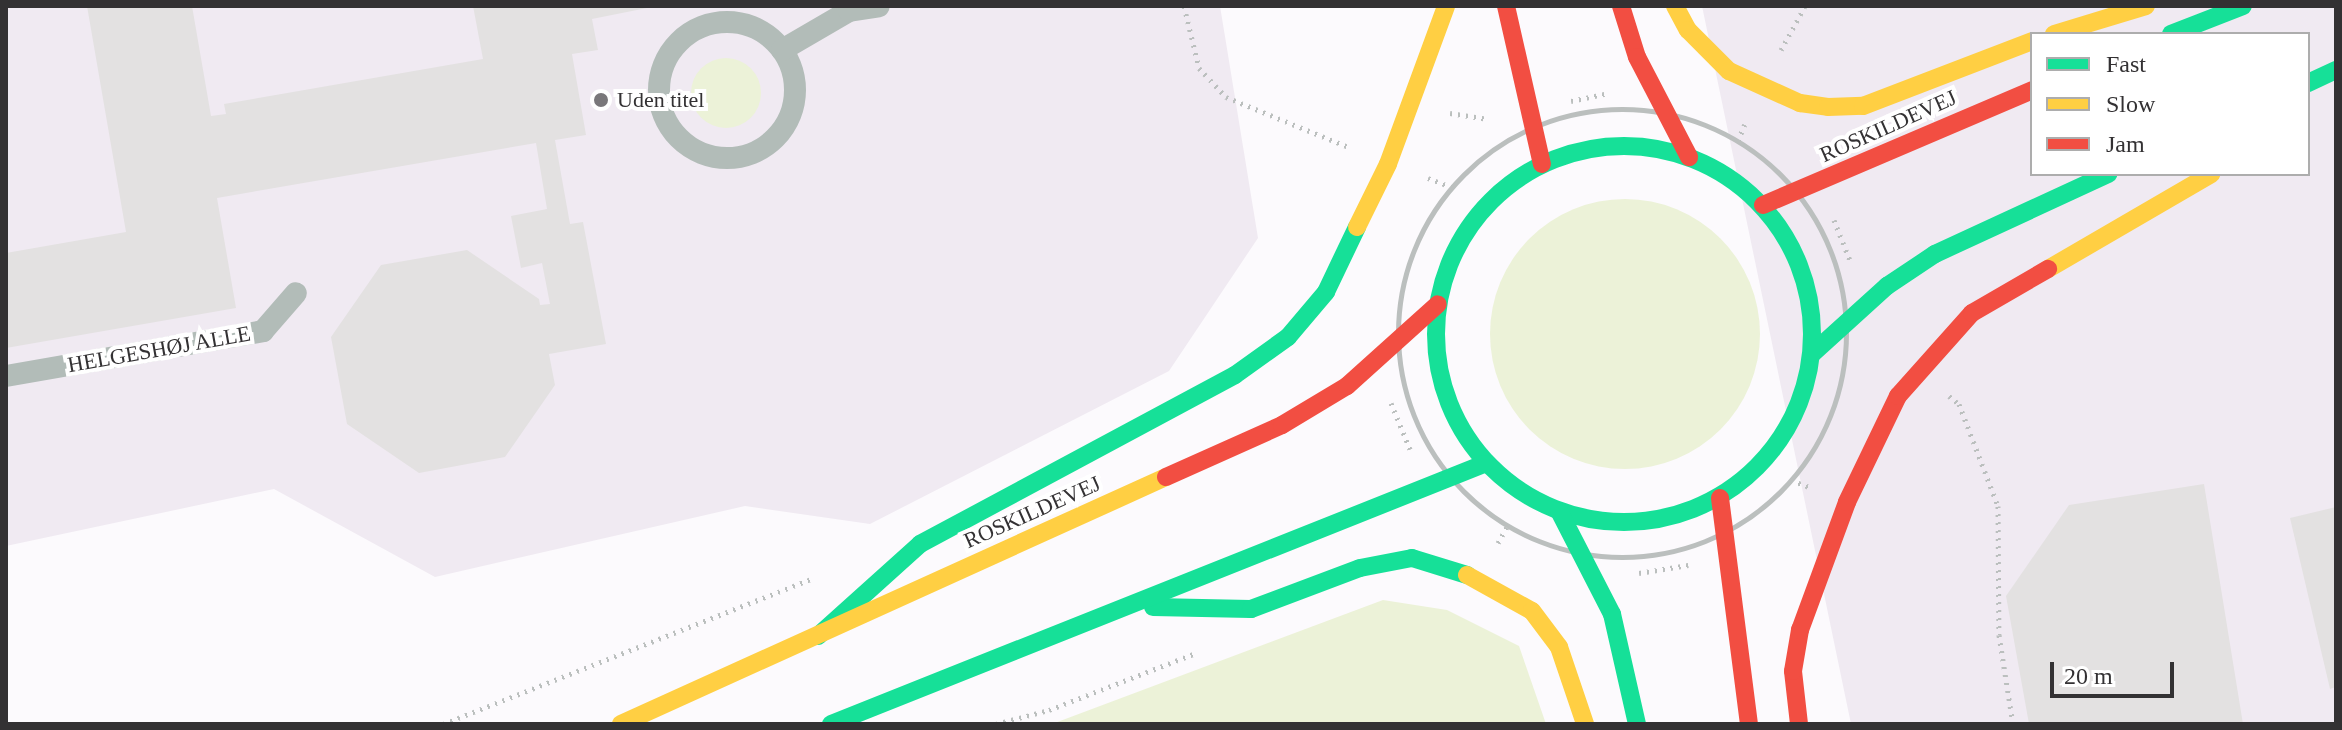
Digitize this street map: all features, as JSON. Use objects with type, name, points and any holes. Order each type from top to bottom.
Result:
[{"type":"main road","points":[[818,636],[920,544],[1235,375],[1288,337],[1326,292],[1388,164],[1446,6]]},
{"type":"main road","points":[[1506,6],[1542,164]]},
{"type":"main road","points":[[1621,6],[1637,57],[1689,157]]},
{"type":"main road","points":[[1675,6],[1688,30],[1729,71],[1800,103],[1828,107],[1863,106],[2030,42]]},
{"type":"main road","points":[[2061,32],[2146,6]]},
{"type":"main road","points":[[2176,32],[2243,6]]},
{"type":"main road","points":[[2310,82],[2336,70]]},
{"type":"main road","name":"ROSKILDEVEJ","points":[[1763,205],[2030,91]]},
{"type":"main road","points":[[1615,146],[1689,157],[1729,177],[1763,205],[1787,238],[1804,274],[1812,313],[1813,353],[1803,397],[1784,436],[1755,470],[1720,498],[1668,518],[1613,523],[1559,511],[1514,488],[1484,464],[1455,420],[1441,382],[1435,343],[1438,304],[1445,275],[1473,221],[1493,198],[1542,164],[1615,146]]},
{"type":"main road","points":[[1813,353],[1846,323],[1935,254],[2104,176]]},
{"type":"main road","points":[[1799,724],[1793,671],[1800,630],[1847,502],[1898,396],[1915,372],[1972,313],[2208,176]]},
{"type":"main road","name":"ROSKILDEVEJ","points":[[621,724],[1282,425],[1347,386],[1438,304]]},
{"type":"main road","points":[[831,724],[1137,606],[1484,464]]},
{"type":"main road","points":[[1720,498],[1749,724]]},
{"type":"main road","points":[[1559,511],[1612,614],[1637,724]]},
{"type":"main road","points":[[1137,606],[1251,609],[1360,568],[1412,558],[1480,579],[1532,611],[1559,647],[1585,724]]},
{"type":"lane","points":[[782,50],[849,11],[879,6]]},
{"type":"lane","points":[[723,22],[766,34],[782,50],[795,93],[779,135],[740,157],[696,152],[678,138],[666,121],[659,88],[667,57],[682,40],[701,27],[723,22]]},
{"type":"lane","name":"HELGESHØJ ALLE","points":[[6,376],[263,331],[296,293]]},
{"type":"path","points":[[1184,6],[1199,68],[1226,97],[1353,149]]},
{"type":"path","points":[[1449,478],[1419,429],[1403,386],[1397,340],[1402,285],[1421,233],[1451,187],[1498,147],[1533,128],[1600,111],[1665,114],[1702,124],[1759,156]]},
{"type":"path","points":[[1480,507],[1531,539],[1581,554],[1654,555],[1723,533],[1760,510],[1791,480],[1816,446],[1837,393],[1846,323],[1831,254],[1796,192]]},
{"type":"path","points":[[1374,362],[1425,487]]},
{"type":"path","points":[[1595,581],[1727,558]]},
{"type":"shaded area","points":[[6,6],[1220,6],[1258,238],[1169,371],[870,524],[745,506],[435,577],[274,489],[6,546]]},
{"type":"shaded area","points":[[1702,6],[2336,6],[2336,724],[1851,724]]},
{"type":"green space","points":[[719,58],[733,58],[755,73],[761,93],[759,106],[751,118],[733,128],[719,128],[697,113],[691,100],[691,86],[706,64]]},
{"type":"green space","points":[[1625,199],[1664,205],[1688,215],[1720,239],[1744,271],[1754,295],[1760,334],[1754,373],[1744,397],[1720,429],[1688,453],[1664,463],[1625,469],[1586,463],[1562,453],[1530,429],[1506,397],[1496,373],[1490,334],[1496,295],[1506,271],[1530,239],[1562,215],[1586,205]]},
{"type":"green space","points":[[1383,600],[1447,610],[1519,646],[1546,724],[1052,724]]},
{"type":"building","points":[[87,6],[192,6],[211,116],[226,114],[224,104],[483,59],[473,6],[657,6],[592,19],[598,50],[572,54],[586,135],[555,140],[570,224],[583,222],[606,344],[549,354],[555,385],[505,457],[419,473],[347,424],[331,337],[381,265],[467,250],[539,299],[540,305],[550,304],[542,263],[521,268],[511,216],[547,209],[536,143],[217,198],[236,308],[6,348],[6,253],[126,232]]},
{"type":"building","points":[[2204,484],[2243,724],[2029,724],[2006,596],[2069,505]]},
{"type":"building","points":[[2336,507],[2336,687],[2330,689],[2290,518]]},
{"type":"traffic: fast","points":[[2176,32],[2243,6]]},
{"type":"traffic: fast","points":[[2310,82],[2336,70]]},
{"type":"traffic: fast","points":[[1624,146],[1661,149],[1696,160],[1729,177],[1770,214],[1790,245],[1804,279],[1812,334],[1809,371],[1798,406],[1781,439],[1744,480],[1713,500],[1679,514],[1624,522],[1587,519],[1552,508],[1519,491],[1478,454],[1458,423],[1444,389],[1436,334],[1439,297],[1450,262],[1467,229],[1504,188],[1535,168],[1569,154],[1624,146]]},
{"type":"traffic: fast","points":[[1813,353],[1887,286],[1935,254],[2104,176]]},
{"type":"traffic: fast","points":[[818,636],[920,544],[1235,375],[1288,337],[1326,292],[1357,227]]},
{"type":"traffic: fast","points":[[831,724],[1484,464]]},
{"type":"traffic: fast","points":[[1559,511],[1612,614],[1637,724]]},
{"type":"traffic: fast","points":[[1153,607],[1251,609],[1360,568],[1412,558],[1467,575]]},
{"type":"traffic: slow","points":[[1357,227],[1388,164],[1446,6]]},
{"type":"traffic: slow","points":[[1675,6],[1688,30],[1729,71],[1800,103],[1828,107],[1863,106],[2030,42]]},
{"type":"traffic: slow","points":[[2061,32],[2146,6]]},
{"type":"traffic: slow","points":[[2048,269],[2208,176]]},
{"type":"traffic: slow","points":[[621,724],[1166,477]]},
{"type":"traffic: slow","points":[[1467,575],[1532,611],[1559,647],[1585,724]]},
{"type":"traffic: jam","points":[[1506,6],[1542,164]]},
{"type":"traffic: jam","points":[[1621,6],[1637,57],[1689,157]]},
{"type":"traffic: jam","points":[[1763,205],[2030,91]]},
{"type":"traffic: jam","points":[[1799,724],[1793,671],[1800,630],[1847,502],[1898,396],[1972,313],[2048,269]]},
{"type":"traffic: jam","points":[[1166,477],[1282,425],[1347,386],[1438,304]]},
{"type":"traffic: jam","points":[[1720,498],[1749,724]]},
{"type":"place","name":"Uden titel","points":[[601,100]]}]
